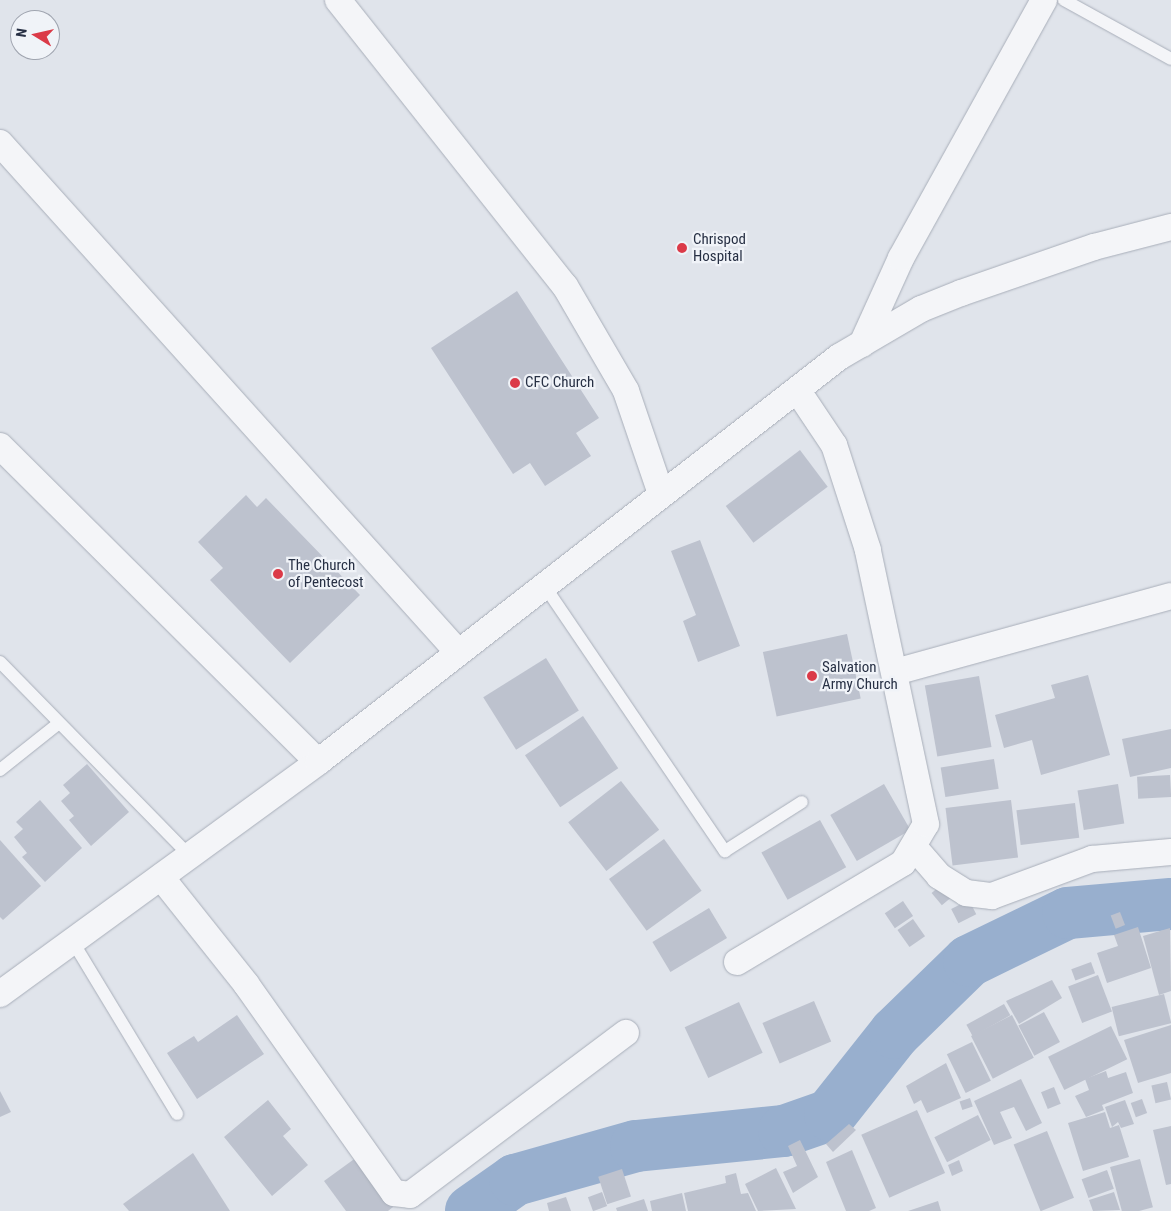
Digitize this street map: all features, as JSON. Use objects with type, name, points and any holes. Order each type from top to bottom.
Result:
[{"type":"street","points":[[338,0],[565,286],[626,391],[661,494]]},
{"type":"street","points":[[862,344],[901,258],[1044,0]]},
{"type":"street","points":[[0,143],[458,652]]},
{"type":"street","points":[[0,994],[318,762],[661,494],[862,344],[920,309],[961,293],[1094,247],[1171,226]]},
{"type":"street","points":[[737,962],[903,863],[926,824],[914,787],[895,672],[868,550],[834,445],[798,391]]},
{"type":"street","points":[[0,446],[318,762]]},
{"type":"street","points":[[895,672],[1171,596]]},
{"type":"street","points":[[914,847],[939,876],[966,893],[992,896],[1092,859],[1171,852]]},
{"type":"street","points":[[161,877],[246,984],[394,1193],[410,1195],[626,1033]]},
{"type":"lane","points":[[1064,0],[1171,59]]},
{"type":"lane","points":[[544,585],[725,851],[802,802]]},
{"type":"lane","points":[[0,662],[190,856]]},
{"type":"lane","points":[[0,770],[59,723]]},
{"type":"lane","points":[[73,942],[177,1114]]},
{"type":"building","name":"CFC Church","points":[[517,291],[599,418],[576,433],[591,456],[545,486],[530,463],[513,474],[431,348]]},
{"type":"building","points":[[800,450],[828,487],[753,543],[726,506]]},
{"type":"building","name":"The Church of Pentecost","points":[[246,495],[257,507],[266,498],[360,595],[290,663],[210,580],[223,568],[198,542]]},
{"type":"building","points":[[700,540],[740,646],[698,662],[683,621],[696,615],[671,551]]},
{"type":"building","name":"Salvation Army Church","points":[[847,634],[861,699],[777,716],[763,652]]},
{"type":"building","points":[[546,658],[579,711],[516,750],[483,697]]},
{"type":"building","points":[[1088,675],[1110,755],[1041,775],[1032,740],[1004,748],[995,715],[1055,698],[1051,685]]},
{"type":"building","points":[[979,676],[992,747],[937,756],[925,686]]},
{"type":"building","points":[[583,716],[618,768],[560,807],[525,755]]},
{"type":"building","points":[[1171,729],[1171,768],[1130,777],[1122,739]]},
{"type":"building","points":[[994,759],[999,789],[945,797],[941,767]]},
{"type":"building","points":[[87,764],[129,812],[91,846],[69,820],[74,816],[61,801],[70,793],[63,785]]},
{"type":"building","points":[[1170,775],[1171,797],[1138,799],[1137,777]]},
{"type":"building","points":[[621,781],[659,830],[606,871],[568,822]]},
{"type":"building","points":[[884,784],[910,830],[857,861],[830,815]]},
{"type":"building","points":[[1118,784],[1124,824],[1084,830],[1078,790]]},
{"type":"building","points":[[40,800],[82,848],[45,882],[22,857],[27,853],[14,837],[23,829],[16,822]]},
{"type":"building","points":[[1011,800],[1018,858],[953,866],[945,808]]},
{"type":"building","points":[[1075,803],[1079,838],[1021,845],[1016,810]]},
{"type":"building","points":[[820,820],[846,867],[788,900],[761,852]]},
{"type":"building","points":[[664,839],[702,891],[647,931],[609,879]]},
{"type":"building","points":[[0,840],[41,886],[3,920],[0,917]]},
{"type":"building","points":[[940,886],[950,898],[942,905],[932,893]]},
{"type":"building","points":[[969,900],[976,914],[958,923],[951,909]]},
{"type":"building","points":[[903,901],[913,916],[895,928],[885,913]]},
{"type":"building","points":[[709,908],[727,938],[670,972],[652,942]]},
{"type":"building","points":[[1120,912],[1125,925],[1116,929],[1111,916]]},
{"type":"building","points":[[913,919],[925,936],[909,947],[897,930]]},
{"type":"building","points":[[1138,927],[1151,968],[1107,983],[1097,953],[1118,946],[1114,935]]},
{"type":"building","points":[[1170,928],[1171,991],[1159,995],[1143,936]]},
{"type":"building","points":[[1091,962],[1095,973],[1075,980],[1071,969]]},
{"type":"building","points":[[1098,975],[1112,1011],[1082,1023],[1068,986]]},
{"type":"building","points":[[1052,980],[1062,998],[1019,1024],[1006,1001]]},
{"type":"building","points":[[1164,994],[1171,1023],[1119,1036],[1112,1007]]},
{"type":"building","points":[[814,1001],[831,1042],[780,1063],[762,1023]]},
{"type":"building","points":[[739,1002],[763,1053],[708,1078],[685,1027]]},
{"type":"building","points":[[1004,1004],[1010,1015],[973,1036],[966,1025]]},
{"type":"building","points":[[1044,1012],[1060,1042],[1034,1056],[1018,1026]]},
{"type":"building","points":[[237,1015],[264,1054],[197,1099],[167,1053],[194,1036],[198,1042]]},
{"type":"building","points":[[1012,1015],[1034,1058],[993,1079],[971,1036]]},
{"type":"building","points":[[1171,1025],[1171,1073],[1138,1083],[1124,1040]]},
{"type":"building","points":[[1111,1026],[1127,1059],[1064,1090],[1048,1057]]},
{"type":"building","points":[[972,1042],[991,1081],[966,1093],[947,1054]]},
{"type":"building","points":[[946,1063],[961,1098],[927,1113],[921,1100],[914,1104],[906,1086]]},
{"type":"building","points":[[1106,1071],[1108,1078],[1126,1072],[1133,1093],[1102,1105],[1104,1110],[1086,1117],[1075,1096],[1089,1090],[1085,1079]]},
{"type":"building","points":[[1021,1079],[1042,1123],[1026,1131],[1014,1107],[1000,1112],[1012,1138],[994,1145],[974,1101]]},
{"type":"building","points":[[1167,1082],[1171,1100],[1155,1103],[1151,1086]]},
{"type":"building","points":[[1054,1087],[1061,1104],[1048,1109],[1041,1092]]},
{"type":"building","points":[[0,1091],[11,1112],[0,1117]]},
{"type":"building","points":[[970,1098],[973,1107],[962,1110],[960,1101]]},
{"type":"building","points":[[1142,1099],[1147,1113],[1136,1117],[1131,1103]]},
{"type":"building","points":[[268,1100],[291,1129],[283,1136],[308,1165],[272,1196],[224,1137]]},
{"type":"building","points":[[1125,1100],[1134,1124],[1121,1128],[1118,1122],[1112,1127],[1105,1107]]},
{"type":"building","points":[[917,1110],[945,1173],[889,1198],[861,1135]]},
{"type":"building","points":[[1105,1112],[1110,1128],[1119,1125],[1129,1157],[1083,1171],[1068,1123]]},
{"type":"building","points":[[978,1115],[991,1140],[947,1162],[934,1137]]},
{"type":"building","points":[[849,1124],[856,1130],[833,1152],[826,1144]]},
{"type":"building","points":[[1171,1126],[1171,1184],[1166,1185],[1153,1130]]},
{"type":"building","points":[[1047,1131],[1074,1198],[1040,1211],[1014,1144]]},
{"type":"building","points":[[800,1140],[818,1177],[793,1193],[783,1172],[797,1166],[788,1146]]},
{"type":"building","points":[[852,1150],[876,1208],[869,1211],[846,1211],[826,1162]]},
{"type":"building","points":[[193,1153],[230,1211],[129,1211],[123,1204]]},
{"type":"building","points":[[357,1157],[393,1207],[388,1211],[346,1211],[324,1181]]},
{"type":"building","points":[[1140,1159],[1153,1207],[1139,1211],[1122,1211],[1110,1167]]},
{"type":"building","points":[[959,1160],[963,1171],[952,1176],[948,1165]]},
{"type":"building","points":[[776,1168],[796,1209],[758,1211],[745,1184]]},
{"type":"building","points":[[622,1169],[631,1197],[607,1204],[598,1177]]},
{"type":"building","points":[[1107,1170],[1114,1189],[1088,1198],[1082,1179]]},
{"type":"building","points":[[736,1173],[741,1194],[748,1193],[756,1211],[688,1211],[684,1193],[726,1183],[725,1176]]},
{"type":"building","points":[[602,1192],[607,1206],[593,1211],[588,1197]]},
{"type":"building","points":[[1114,1192],[1120,1210],[1093,1211],[1089,1200]]},
{"type":"building","points":[[682,1193],[686,1211],[652,1211],[650,1201]]},
{"type":"building","points":[[566,1197],[571,1211],[549,1211],[547,1203]]},
{"type":"building","points":[[644,1199],[648,1211],[617,1211],[616,1208]]},
{"type":"building","points":[[938,1201],[941,1211],[908,1211]]},
{"type":"waterway","points":[[471,1211],[515,1180],[636,1146],[784,1131],[830,1115],[895,1033],[969,961],[1068,913],[1171,904]]},
{"type":"place","name":"Chrispod Hospital","points":[[682,248]]},
{"type":"place","name":"CFC Church","points":[[515,383]]},
{"type":"place","name":"The Church of Pentecost","points":[[278,574]]},
{"type":"place","name":"Salvation Army Church","points":[[812,676]]}]
